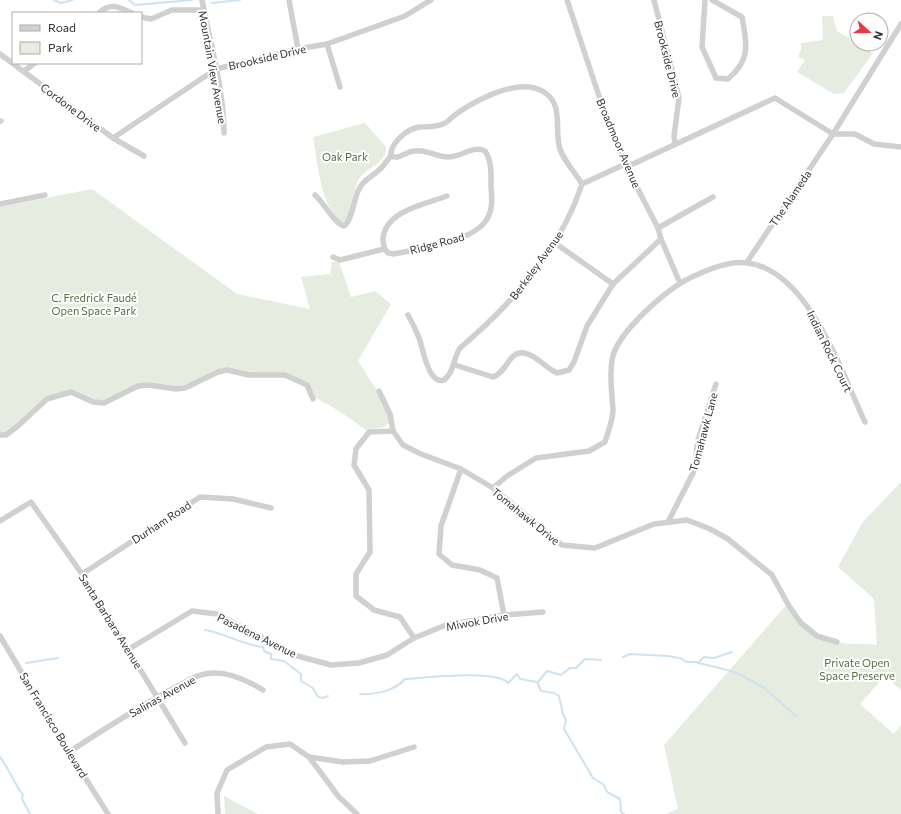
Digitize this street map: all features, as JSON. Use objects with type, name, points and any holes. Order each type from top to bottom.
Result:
[{"type":"street","name":"Mountain View Avenue","points":[[202,0],[216,69],[224,121],[224,133]]},
{"type":"street","points":[[289,0],[298,49]]},
{"type":"street","name":"Brookside Drive","points":[[113,138],[216,69],[298,49],[327,44],[406,16],[431,0]]},
{"type":"street","name":"Broadmoor Avenue","points":[[567,0],[601,102],[626,166],[658,228],[661,239],[680,282]]},
{"type":"street","name":"Brookside Drive","points":[[654,0],[679,98],[674,136],[675,143]]},
{"type":"street","points":[[704,0],[702,47],[716,78],[728,79],[739,70],[745,57],[746,38],[742,17],[712,0]]},
{"type":"street","points":[[100,12],[104,8],[112,6],[129,12]]},
{"type":"street","points":[[142,17],[151,19],[172,10],[204,10]]},
{"type":"street","name":"The Alameda","points":[[747,262],[832,134],[901,24]]},
{"type":"street","points":[[327,44],[340,87]]},
{"type":"street","name":"Cordone Drive","points":[[0,54],[12,62]]},
{"type":"street","name":"Cordone Drive","points":[[14,64],[113,138],[144,156]]},
{"type":"street","points":[[24,71],[34,64]]},
{"type":"street","points":[[314,195],[323,202],[338,223],[344,226],[346,225],[349,220],[355,198],[362,183],[380,170],[391,156],[393,146],[408,131],[418,127],[439,126],[474,103],[509,88],[533,87],[548,95],[556,106],[558,113],[559,145],[582,184],[633,164],[675,143],[775,98],[832,134],[854,134],[874,144],[901,147]]},
{"type":"street","name":"Ridge Road","points":[[384,249],[388,253],[394,254],[463,237],[482,226],[487,220],[492,205],[490,164],[485,151],[480,149],[472,149],[450,157],[428,151],[416,150],[399,157],[391,156]]},
{"type":"street","name":"Berkeley Avenue","points":[[408,315],[419,338],[422,353],[434,377],[439,380],[444,380],[455,365],[457,353],[460,348],[504,307],[555,243],[577,200],[582,184]]},
{"type":"street","points":[[0,204],[45,195]]},
{"type":"street","points":[[333,257],[340,260],[384,249],[384,233],[394,218],[447,196]]},
{"type":"street","points":[[658,228],[714,197]]},
{"type":"street","points":[[455,365],[493,376],[501,372],[512,356],[521,353],[537,358],[557,372],[569,370],[574,362],[587,326],[613,284],[661,239]]},
{"type":"street","points":[[555,243],[613,284]]},
{"type":"street","points":[[493,488],[506,476],[536,458],[589,451],[605,442],[613,412],[610,386],[615,351],[639,318],[680,282],[719,266],[747,262]]},
{"type":"street","name":"Indian Rock Court","points":[[747,262],[763,266],[778,276],[807,304],[818,321],[864,422]]},
{"type":"street","points":[[0,436],[6,434],[19,425],[47,398],[71,392],[93,402],[104,403],[138,386],[148,385],[176,389],[185,388],[218,372],[228,370],[249,375],[285,375],[291,377],[307,385],[312,399]]},
{"type":"street","name":"Tomahawk Lane","points":[[668,522],[694,471],[698,440],[716,384]]},
{"type":"street","points":[[379,391],[390,414],[393,431],[369,432],[356,449],[354,464],[370,490],[370,552],[356,574],[356,596],[374,610],[400,617],[414,638]]},
{"type":"street","name":"Tomahawk Drive","points":[[393,431],[403,445],[421,454],[461,469],[493,488],[562,545],[595,548],[654,524],[668,522],[687,520],[710,529],[728,539],[772,575],[789,606],[802,623],[817,636],[837,642]]},
{"type":"street","points":[[461,469],[441,526],[439,554],[452,565],[480,570],[497,578],[504,615]]},
{"type":"street","name":"Durham Road","points":[[82,574],[200,497],[233,499],[271,508]]},
{"type":"street","name":"Santa Barbara Avenue","points":[[0,521],[32,502],[82,574],[185,743]]},
{"type":"street","name":"Pasadena Avenue","points":[[129,649],[192,611],[217,614],[294,655],[331,665],[359,663],[388,655],[414,638]]},
{"type":"street","name":"Miwok Drive","points":[[414,638],[446,625],[504,615],[543,612]]},
{"type":"street","name":"San Francisco Boulevard","points":[[0,636],[68,752],[108,814]]},
{"type":"street","name":"Salinas Avenue","points":[[68,752],[195,676],[220,673],[232,675],[251,682],[262,690]]},
{"type":"street","points":[[218,814],[217,793],[227,770],[266,747],[290,744],[309,757],[339,797],[357,814]]},
{"type":"street","points":[[309,757],[343,762],[370,761],[414,747]]},
{"type":"green space","points":[[822,16],[833,16],[837,31],[849,38],[849,52],[873,53],[844,93],[834,94],[797,72],[805,60],[798,57],[801,49],[801,43],[823,40]]},
{"type":"green space","name":"Oak Park","points":[[365,123],[386,147],[385,153],[380,162],[362,175],[359,179],[353,195],[346,225],[337,218],[325,198],[313,137]]},
{"type":"green space","name":"C. Fredrick Faudé Open Space Park","points":[[92,189],[237,294],[310,309],[301,277],[330,274],[332,262],[339,262],[351,297],[375,291],[391,304],[358,361],[386,405],[389,423],[384,427],[366,430],[339,411],[311,395],[305,384],[297,379],[227,370],[185,388],[138,386],[104,403],[71,392],[47,399],[19,425],[0,435],[0,207]]},
{"type":"green space","name":"Private Open Space Preserve","points":[[901,482],[901,690],[885,676],[860,704],[894,734],[901,725],[901,814],[665,814],[678,809],[664,745],[788,603],[803,623],[821,637],[842,643],[877,645],[874,599],[838,567],[862,523]]},
{"type":"green space","points":[[224,796],[258,814],[225,814]]},
{"type":"waterway","points":[[54,0],[61,3],[73,0]]},
{"type":"waterway","points":[[129,0],[135,5],[192,0]]},
{"type":"waterway","points":[[212,3],[240,0]]},
{"type":"waterway","points":[[205,630],[248,644],[263,647],[264,651],[271,654],[271,659],[284,661],[301,674],[301,681],[313,688],[318,697],[323,698],[328,696]]},
{"type":"waterway","points":[[698,663],[704,657],[714,658],[732,652]]},
{"type":"waterway","points":[[623,657],[630,654],[667,656],[680,658],[686,662],[695,662],[735,672],[763,687],[796,716]]},
{"type":"waterway","points":[[26,663],[58,658]]},
{"type":"waterway","points":[[538,682],[547,671],[561,675],[570,668],[576,668],[585,659],[601,660]]},
{"type":"waterway","points":[[360,694],[372,694],[384,691],[396,687],[405,679],[443,676],[490,676],[508,683],[517,674],[520,679],[537,682],[541,691],[554,693],[559,696],[566,720],[564,729],[593,778],[604,785],[607,792],[620,799],[621,812],[624,814]]},
{"type":"waterway","points":[[0,757],[23,795],[22,799],[30,814]]}]
